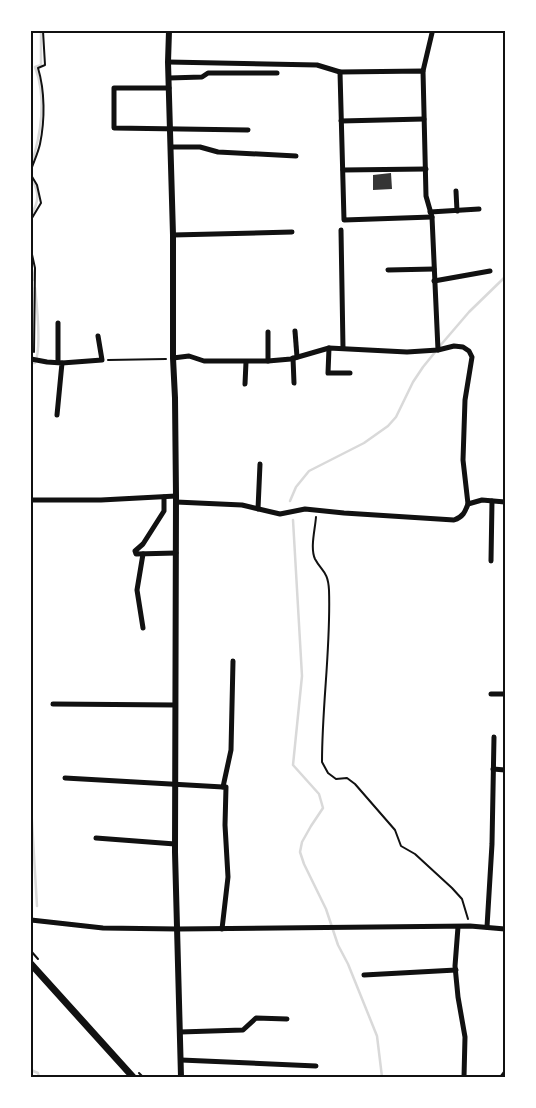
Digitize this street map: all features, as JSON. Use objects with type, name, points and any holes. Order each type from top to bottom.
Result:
[{"type":"main road","points":[[31,964],[134,1077]]},
{"type":"street","points":[[169,31],[176,499],[175,844],[181,1077]]},
{"type":"street","points":[[432,33],[423,71],[426,196],[431,215],[438,350]]},
{"type":"street","points":[[168,62],[318,65],[340,72],[423,71]]},
{"type":"street","points":[[340,72],[344,220],[431,215],[479,209]]},
{"type":"street","points":[[169,78],[202,77],[208,73],[277,73]]},
{"type":"street","points":[[169,88],[114,88],[114,128],[248,130]]},
{"type":"street","points":[[342,121],[424,119]]},
{"type":"street","points":[[170,147],[200,147],[218,152],[296,156]]},
{"type":"street","points":[[342,170],[426,169]]},
{"type":"street","points":[[456,191],[457,211]]},
{"type":"street","points":[[341,230],[343,348]]},
{"type":"street","points":[[173,235],[292,232]]},
{"type":"street","points":[[388,270],[434,269]]},
{"type":"street","points":[[434,281],[490,271]]},
{"type":"street","points":[[57,415],[60,362],[58,323]]},
{"type":"street","points":[[294,382],[295,330]]},
{"type":"street","points":[[268,332],[268,361]]},
{"type":"street","points":[[32,359],[60,362],[102,360],[98,336]]},
{"type":"street","points":[[31,500],[101,500],[164,497],[242,505],[280,514],[305,509],[454,520],[460,518],[466,511],[468,504],[463,460],[465,400],[472,357],[469,351],[463,347],[454,346],[438,350],[407,352],[330,348],[295,358],[246,362],[204,361],[189,356],[173,358]]},
{"type":"street","points":[[330,348],[328,373],[350,373]]},
{"type":"street","points":[[246,362],[246,384]]},
{"type":"street","points":[[258,509],[260,464]]},
{"type":"street","points":[[164,497],[164,511],[143,544],[135,551],[136,554],[176,553]]},
{"type":"street","points":[[468,504],[482,500],[505,502]]},
{"type":"street","points":[[491,562],[492,501]]},
{"type":"street","points":[[143,554],[137,590],[143,628]]},
{"type":"street","points":[[223,787],[231,750],[233,661]]},
{"type":"street","points":[[491,694],[505,694]]},
{"type":"street","points":[[53,704],[176,705]]},
{"type":"street","points":[[487,928],[492,844],[494,736]]},
{"type":"street","points":[[493,769],[505,770]]},
{"type":"street","points":[[65,778],[226,787],[225,825],[228,877],[222,929]]},
{"type":"street","points":[[96,838],[175,844]]},
{"type":"street","points":[[31,920],[103,928],[222,929],[470,926],[505,929]]},
{"type":"street","points":[[458,927],[456,970],[465,1037],[464,1077]]},
{"type":"street","points":[[364,975],[456,970]]},
{"type":"street","points":[[180,1032],[243,1030],[256,1018],[287,1019]]},
{"type":"street","points":[[181,1060],[316,1066]]},
{"type":"street","points":[[502,1077],[505,1073]]},
{"type":"path","points":[[31,170],[40,144],[43,84],[38,68],[45,65],[43,31]]},
{"type":"path","points":[[31,175],[37,185],[41,203],[32,218],[31,245]]},
{"type":"path","points":[[31,250],[35,268],[32,359]]},
{"type":"path","points":[[103,360],[173,358]]},
{"type":"path","points":[[316,510],[313,545],[315,559],[324,570],[328,581],[330,620],[322,762],[328,773],[336,779],[347,778],[355,784],[395,830],[401,846],[415,854],[462,899],[470,926]]},
{"type":"building","points":[[391,173],[392,189],[373,190],[373,175]]},
{"type":"waterway","points":[[31,165],[38,141],[42,103],[39,79],[35,67],[41,65],[41,31]]},
{"type":"waterway","points":[[31,178],[37,192],[36,206],[31,215]]},
{"type":"waterway","points":[[31,264],[34,280]]},
{"type":"waterway","points":[[439,347],[469,312],[505,277]]},
{"type":"waterway","points":[[31,363],[35,363],[38,347],[35,288]]},
{"type":"waterway","points":[[290,501],[296,487],[309,471],[364,443],[388,426],[396,417],[413,382],[436,351]]},
{"type":"waterway","points":[[293,520],[302,676],[293,765],[319,794],[323,808],[302,842],[300,852],[326,909],[338,945],[348,964],[377,1036],[382,1077]]},
{"type":"waterway","points":[[31,805],[37,906]]},
{"type":"waterway","points":[[31,1070],[38,1073],[39,1077]]}]
